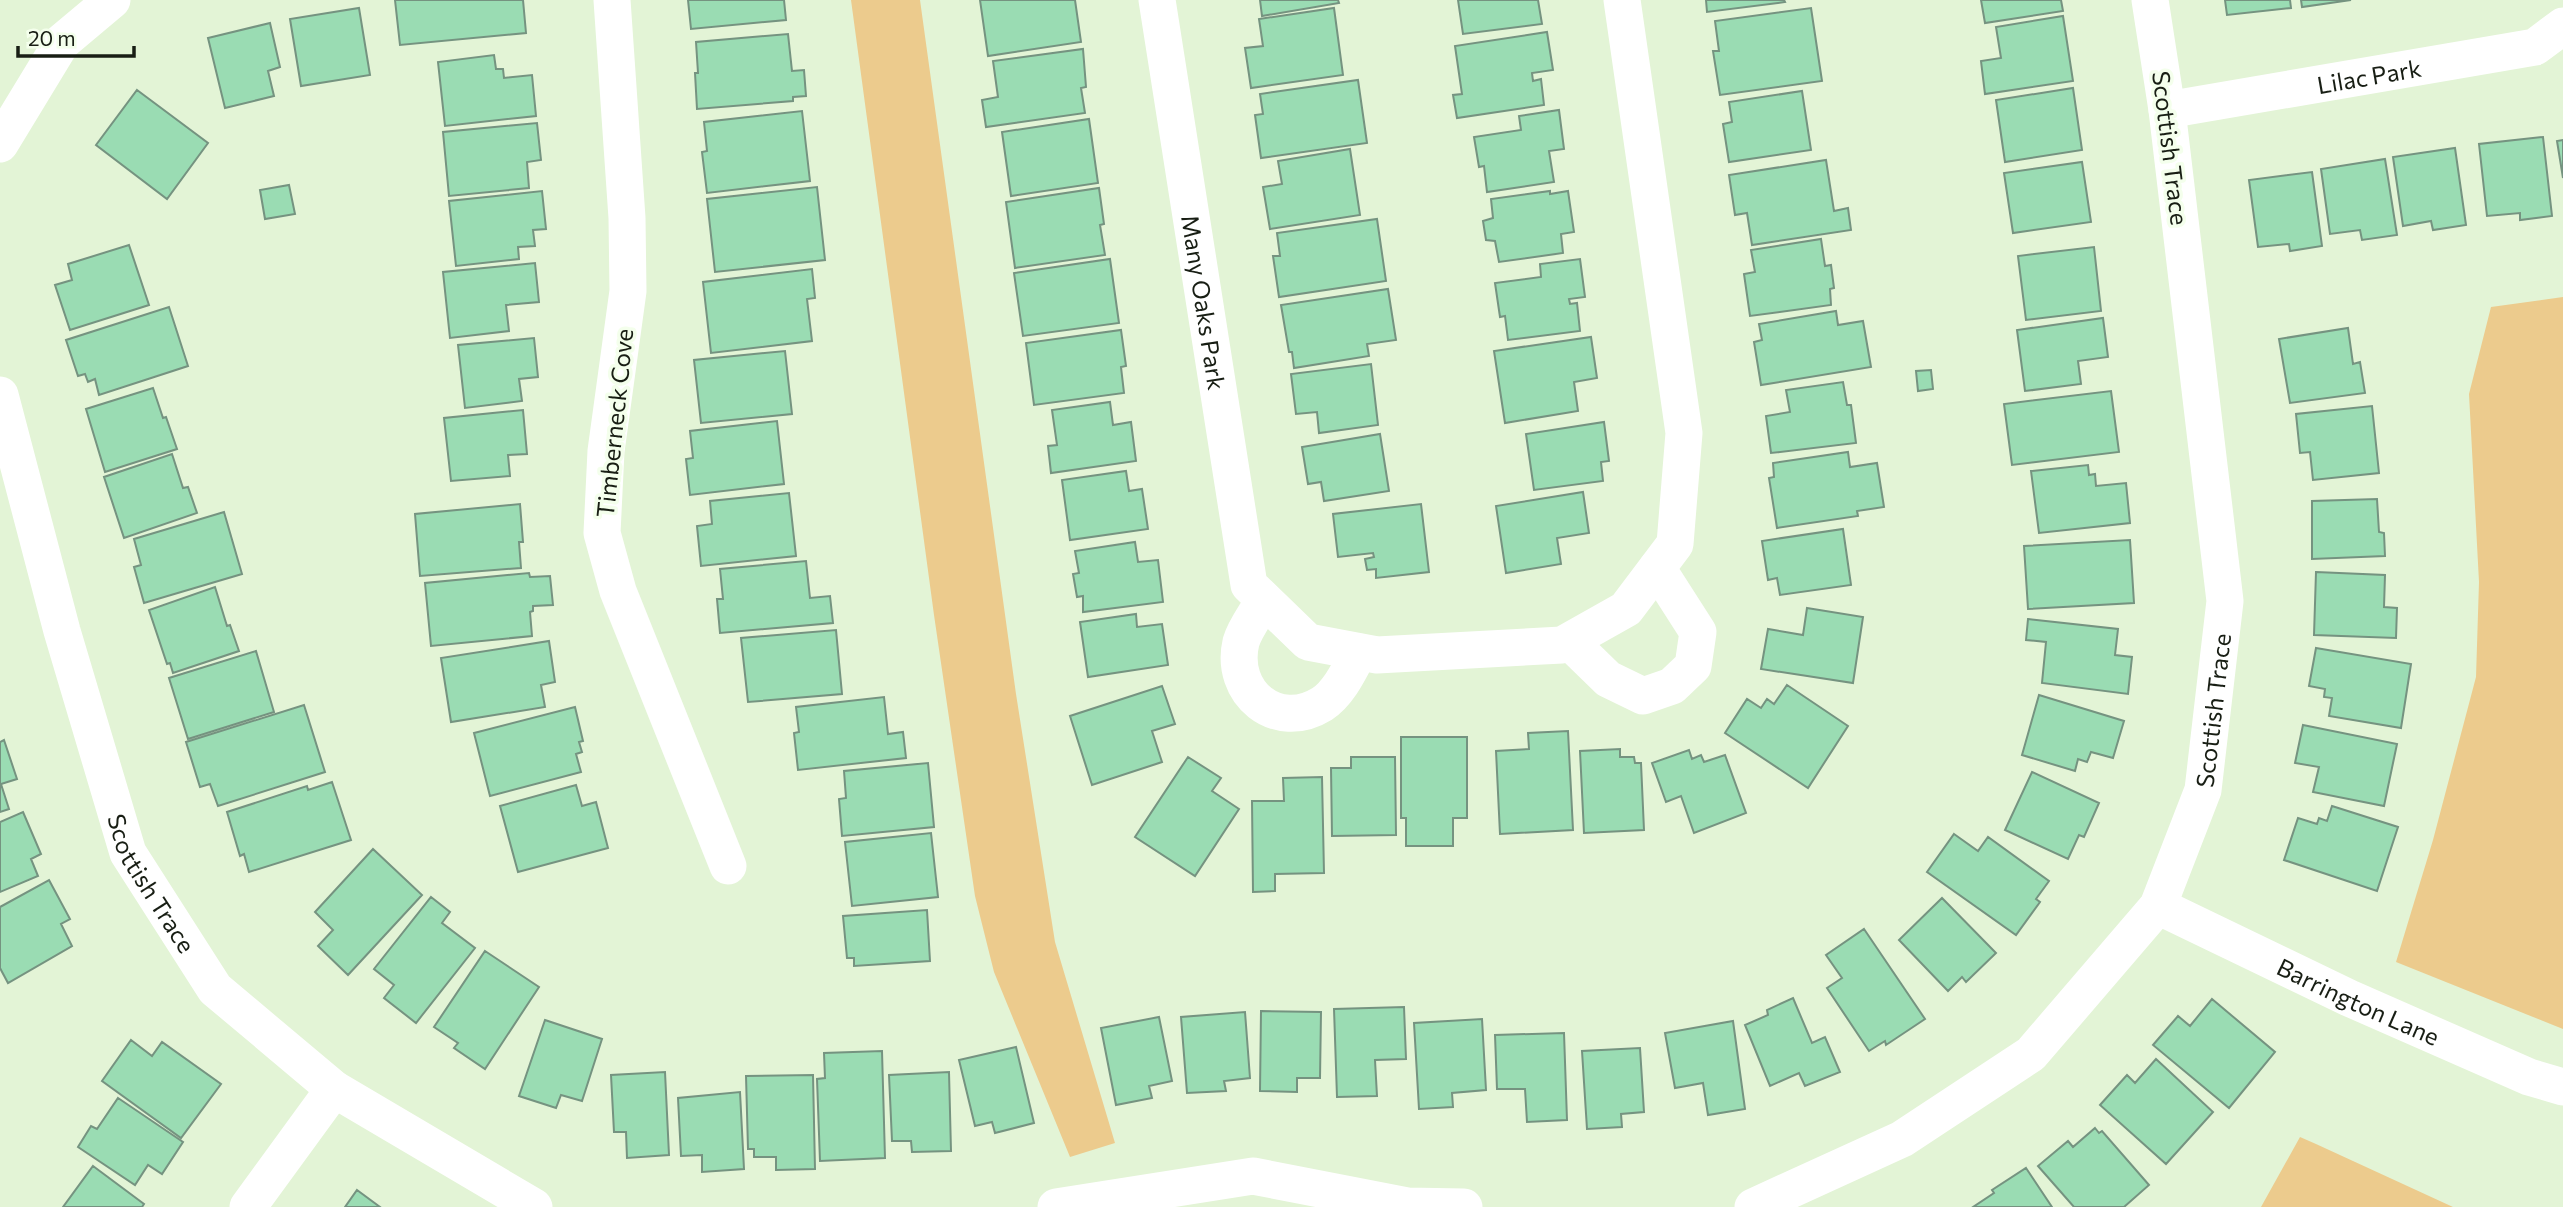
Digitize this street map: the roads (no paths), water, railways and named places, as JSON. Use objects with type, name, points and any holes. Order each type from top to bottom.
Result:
[{"type":"street","points":[[0,144],[62,42],[112,0]]},
{"type":"street","name":"Timberneck Cove","points":[[612,0],[627,218],[628,291],[606,451],[602,533],[618,591],[728,866]]},
{"type":"street","name":"Many Oaks Park","points":[[1157,0],[1249,585],[1308,642],[1377,655],[1562,645],[1626,609],[1675,544],[1684,433],[1622,0]]},
{"type":"street","name":"Scottish Trace","points":[[1754,1207],[1902,1139],[2031,1054],[2158,906],[2203,790],[2225,601],[2167,110],[2150,0]]},
{"type":"street","name":"Lilac Park","points":[[2167,110],[2535,47],[2563,26]]},
{"type":"street","name":"Scottish Trace","points":[[0,395],[62,631],[128,853],[215,989],[334,1089],[534,1207]]},
{"type":"street","points":[[1570,642],[1608,679],[1643,696],[1672,686],[1693,666],[1698,632],[1657,568]]},
{"type":"street","points":[[1264,600],[1241,642],[1240,674],[1252,698],[1276,712],[1300,714],[1324,703],[1341,683],[1359,652]]},
{"type":"street","name":"Barrington Lane","points":[[2158,906],[2349,998],[2529,1077],[2563,1087]]},
{"type":"street","points":[[248,1207],[334,1089]]},
{"type":"street","points":[[1056,1207],[1108,1203],[1253,1176],[1407,1206],[1464,1207]]}]
